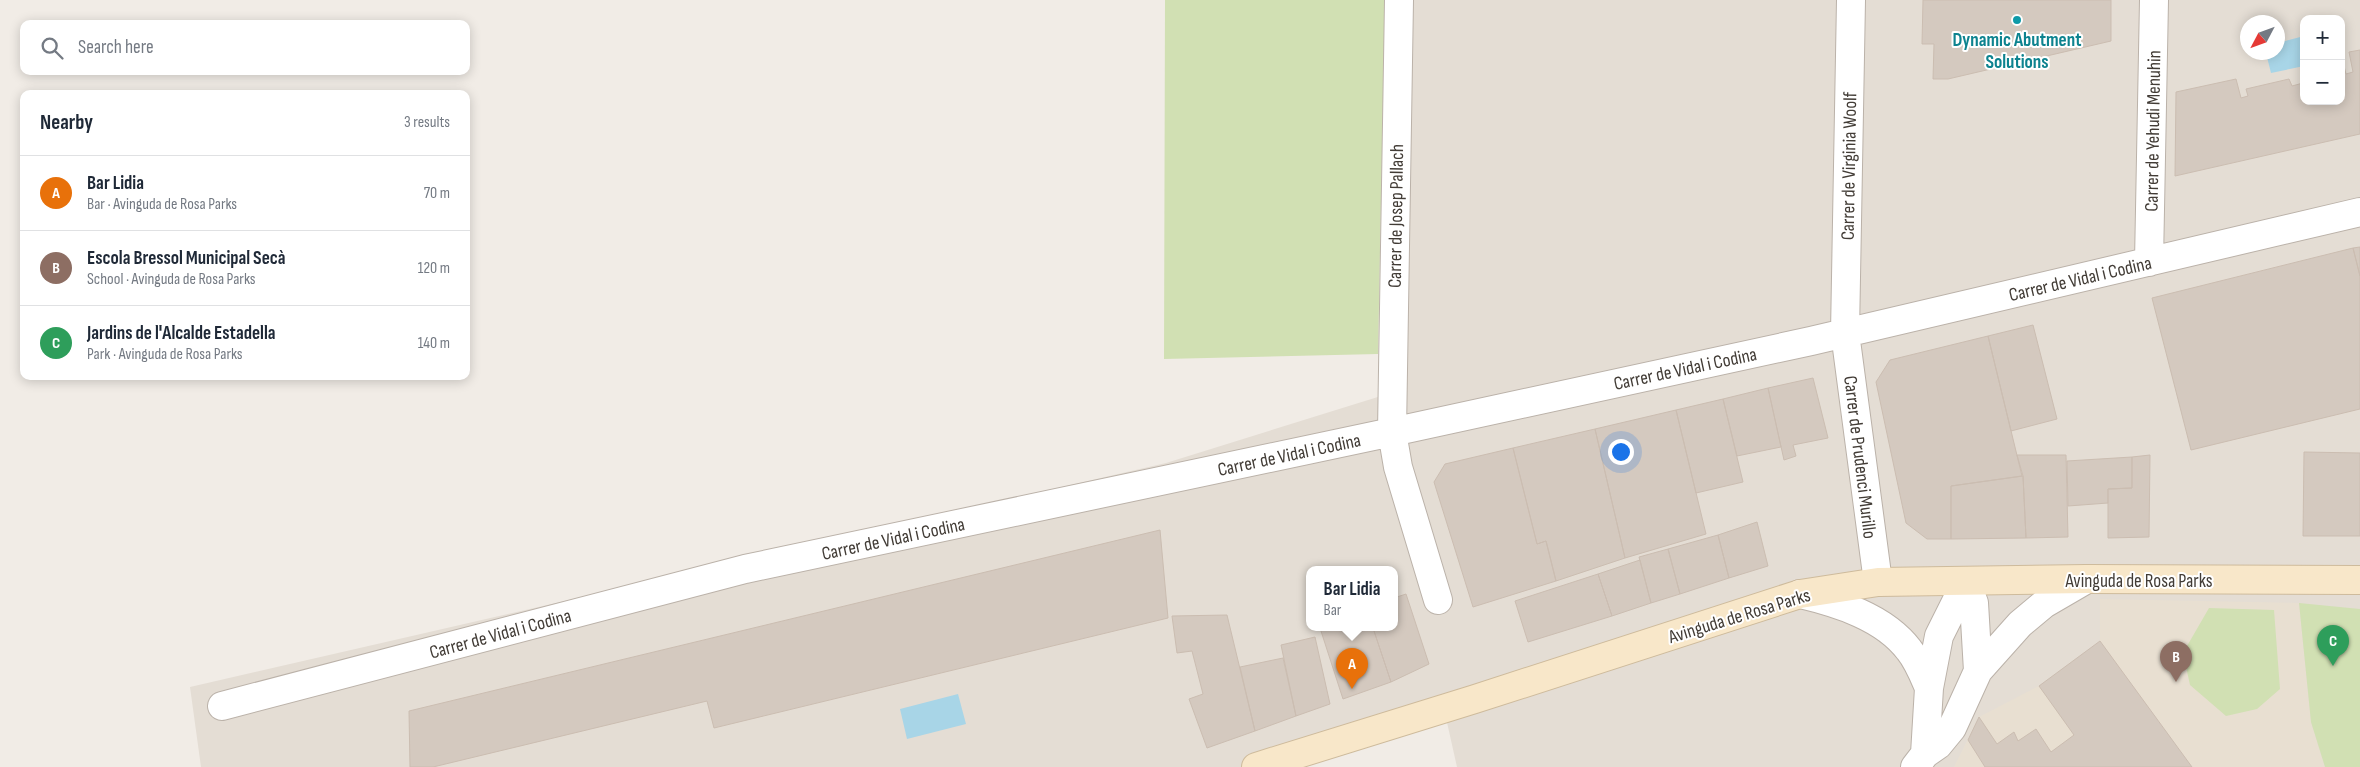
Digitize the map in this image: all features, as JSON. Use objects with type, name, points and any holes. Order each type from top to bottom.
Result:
[{"type":"main road","name":"Avinguda de Rosa Parks","points":[[1256,767],[1475,699],[1800,594],[1878,582],[2087,579],[2360,580]]},
{"type":"street","name":"Carrer de Josep Pallach","points":[[1399,0],[1392,432],[1398,467],[1438,600]]},
{"type":"street","name":"Carrer de Virginia Woolf","points":[[1845,333],[1852,0]]},
{"type":"street","name":"Carrer de Yehudi Menuhin","points":[[2149,262],[2154,0]]},
{"type":"street","name":"Carrer de Vidal i Codina","points":[[222,706],[745,569],[1392,432],[1845,333],[2360,212]]},
{"type":"street","name":"Carrer de Prudenci Murillo","points":[[1845,333],[1878,582]]},
{"type":"street","points":[[1920,761],[1938,745],[1952,728],[1978,670],[2020,624],[2038,609],[2087,579]]},
{"type":"street","points":[[1966,582],[1974,603],[1978,670]]},
{"type":"street","points":[[1920,761],[1929,688],[1939,636],[1966,582]]},
{"type":"street","points":[[1800,594],[1832,601],[1864,615],[1894,635],[1908,648],[1919,664],[1929,688]]},
{"type":"shaded area","points":[[1388,0],[2360,0],[2360,767],[1457,767],[1444,709],[1256,767],[201,767],[190,687],[1166,463],[1381,396]]},
{"type":"shaded area","points":[[2100,599],[2299,603],[2311,722],[2325,767],[1954,767],[1979,717],[2039,686],[2100,641]]},
{"type":"green space","points":[[1165,0],[1385,0],[1378,354],[1164,359]]},
{"type":"green space","points":[[2299,603],[2360,609],[2360,767],[2325,767],[2311,722]]},
{"type":"green space","points":[[2209,608],[2274,610],[2280,689],[2257,709],[2226,716],[2190,685],[2183,653]]},
{"type":"water","points":[[2300,37],[2300,67],[2271,73],[2268,60],[2285,60],[2285,41]]},
{"type":"water","points":[[958,694],[966,724],[907,739],[900,709]]},
{"type":"building","name":"Dynamic Abutment Solutions","points":[[1923,0],[2111,0],[2111,41],[1948,79],[1933,79],[1934,44],[1922,44]]},
{"type":"building","points":[[2360,50],[2360,134],[2175,176],[2176,92],[2236,79],[2241,98],[2248,96],[2246,89],[2289,79],[2292,86],[2300,84],[2300,105],[2345,105],[2345,70],[2346,74],[2353,72],[2349,52]]},
{"type":"building","points":[[2360,247],[2360,276],[2353,248]]},
{"type":"building","points":[[2353,248],[2360,276],[2360,409],[2191,450],[2152,298]]},
{"type":"building","points":[[2033,325],[2057,419],[2011,431],[1988,336]]},
{"type":"building","points":[[1988,336],[2022,476],[1951,486],[1951,539],[1927,539],[1906,523],[1876,382],[1890,360]]},
{"type":"building","points":[[1813,378],[1828,438],[1793,445],[1796,456],[1784,460],[1768,388]]},
{"type":"building","points":[[1768,388],[1781,447],[1737,456],[1723,399]]},
{"type":"building","points":[[1723,399],[1743,482],[1696,493],[1676,410]]},
{"type":"building","points":[[1676,410],[1706,534],[1625,558],[1595,429]]},
{"type":"building","points":[[1595,429],[1625,558],[1556,581],[1546,541],[1537,544],[1513,448]]},
{"type":"building","points":[[1513,448],[1537,544],[1546,541],[1556,581],[1473,607],[1434,482],[1445,464]]},
{"type":"building","points":[[2304,452],[2360,453],[2360,536],[2303,536]]},
{"type":"building","points":[[2017,455],[2066,455],[2068,537],[2026,538],[2023,476]]},
{"type":"building","points":[[2150,455],[2149,537],[2108,538],[2108,489],[2132,488],[2132,457]]},
{"type":"building","points":[[2132,457],[2132,488],[2108,489],[2108,503],[2068,506],[2067,461]]},
{"type":"building","points":[[2023,476],[2026,538],[1951,539],[1951,486]]},
{"type":"building","points":[[1757,522],[1768,566],[1729,578],[1718,535]]},
{"type":"building","points":[[1160,530],[1168,618],[714,728],[707,701],[433,767],[410,767],[409,711]]},
{"type":"building","points":[[1718,535],[1729,578],[1680,594],[1668,549]]},
{"type":"building","points":[[1668,549],[1680,594],[1651,603],[1639,557]]},
{"type":"building","points":[[1640,560],[1651,603],[1612,616],[1598,574]]},
{"type":"building","points":[[1598,574],[1612,616],[1528,642],[1515,601]]},
{"type":"building","points":[[1406,594],[1429,664],[1391,682],[1374,631],[1398,631],[1398,597]]},
{"type":"building","points":[[1227,615],[1255,731],[1207,748],[1189,699],[1203,694],[1192,651],[1177,653],[1172,616]]},
{"type":"building","points":[[1321,631],[1374,631],[1391,682],[1343,699]]},
{"type":"building","points":[[1315,637],[1330,704],[1296,716],[1281,645]]},
{"type":"building","points":[[2100,641],[2192,767],[1985,767],[1968,740],[1979,717],[1997,744],[2014,732],[2018,741],[2036,729],[2051,752],[2074,735],[2039,686]]},
{"type":"building","points":[[1283,658],[1296,716],[1255,731],[1240,667]]},
{"type":"place","name":"Dynamic Abutment Solutions","points":[[2017,20]]},
{"type":"place","name":"Jardins de l'Alcalde Estadella","points":[[2333,666]]},
{"type":"place","name":"Escola Bressol Municipal Secà","points":[[2176,682]]},
{"type":"place","name":"Bar Lidia","points":[[1352,689]]}]
